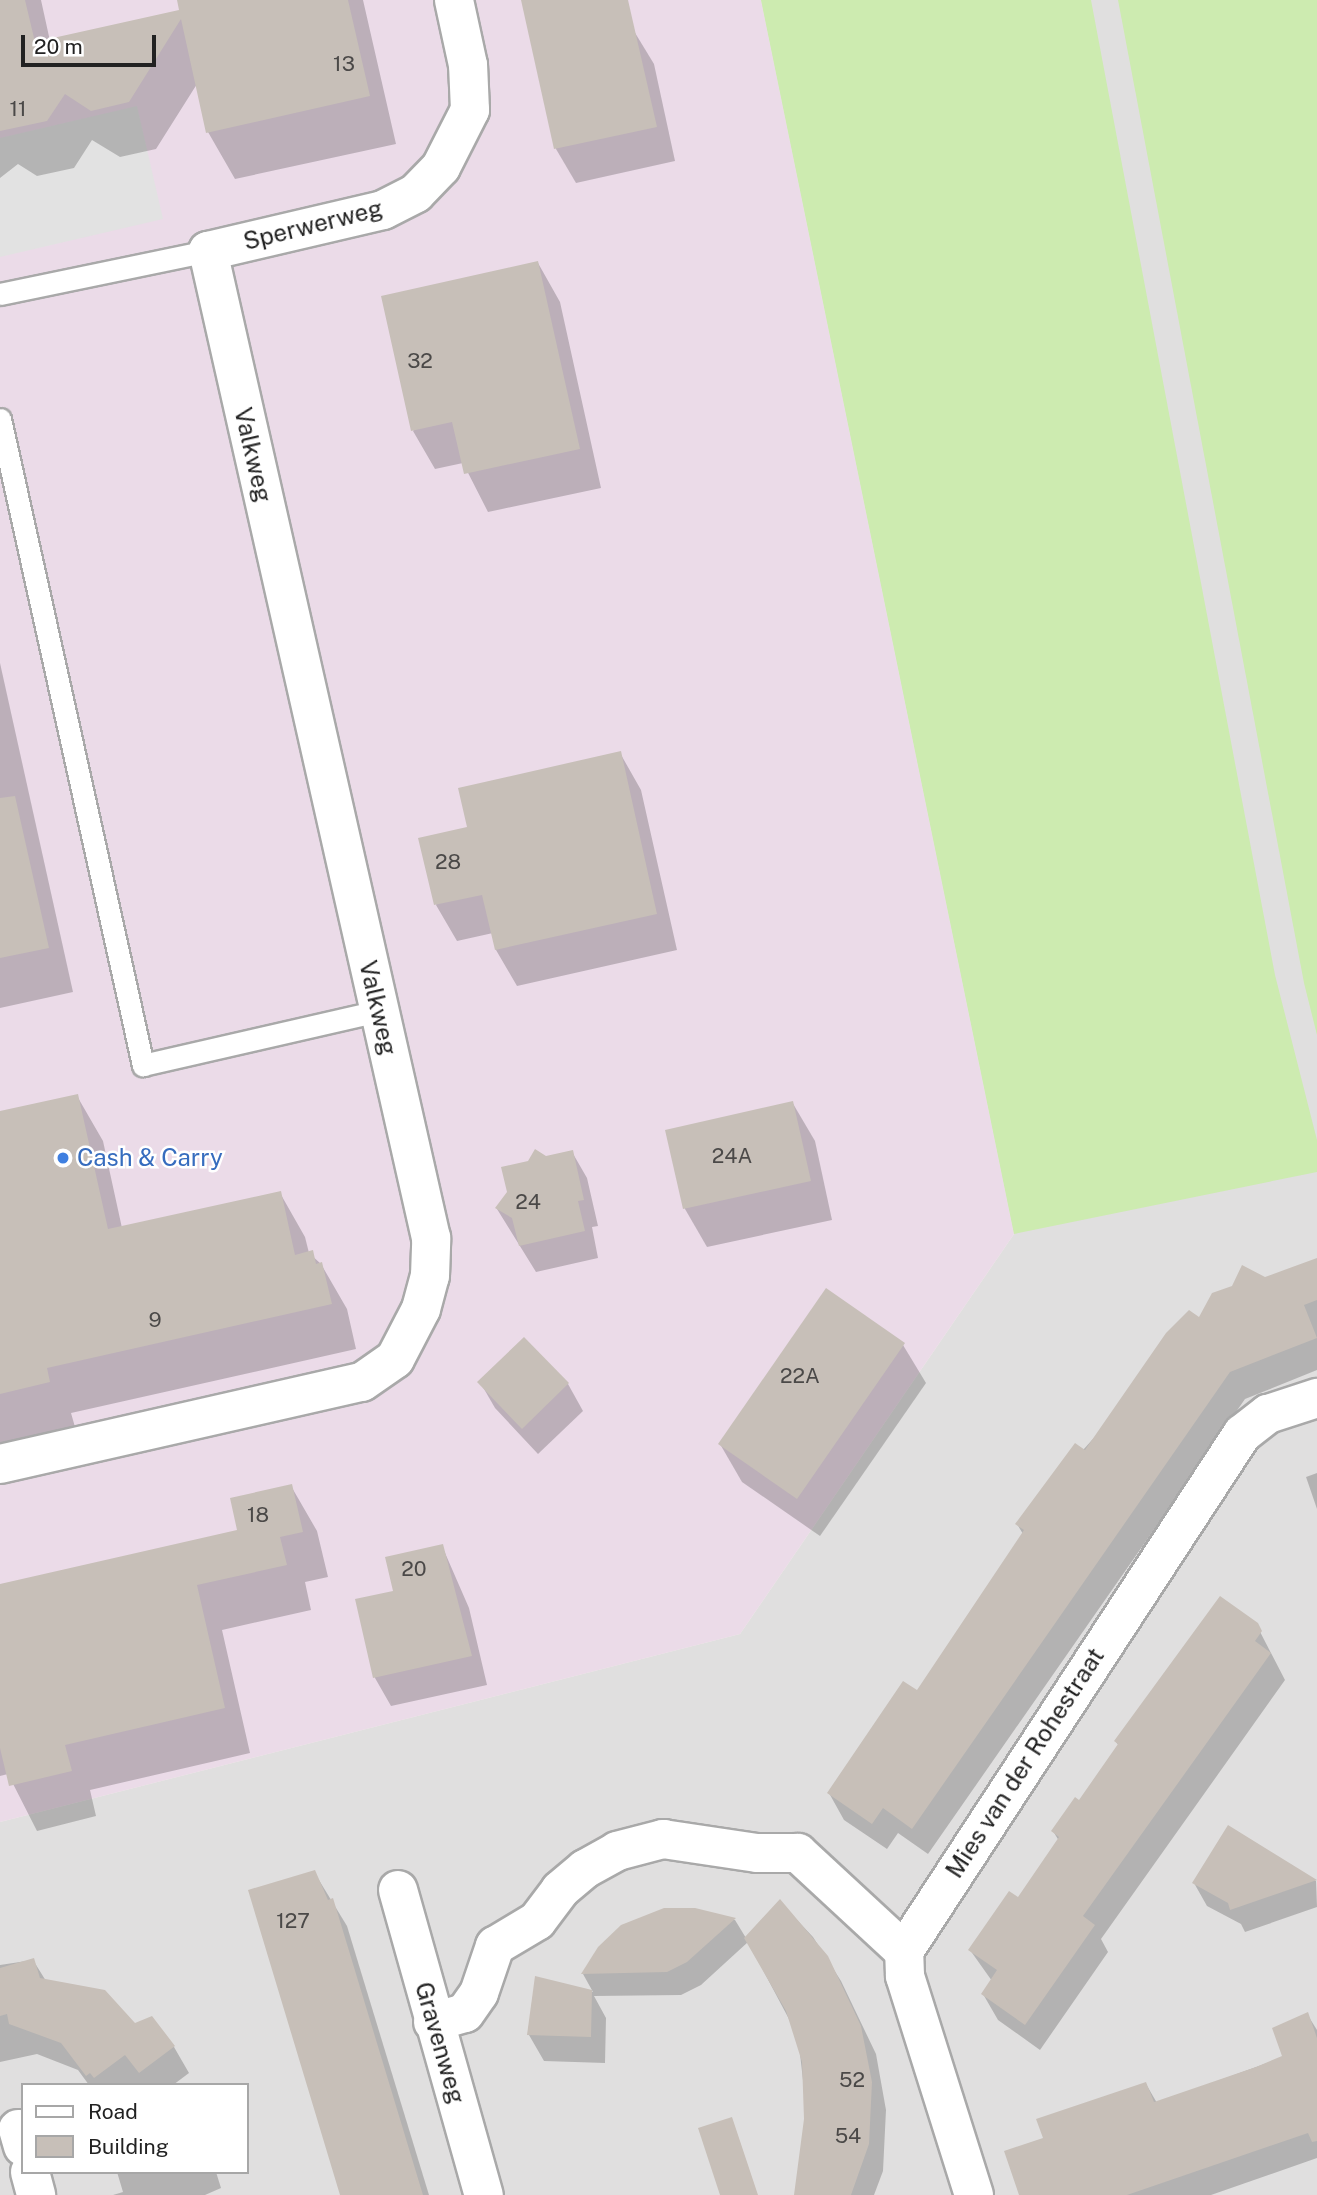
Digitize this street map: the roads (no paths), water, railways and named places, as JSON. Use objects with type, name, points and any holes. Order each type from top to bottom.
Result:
[{"type":"street","name":"Sperwerweg","points":[[208,251],[383,210],[416,193],[441,167],[470,110],[468,65],[454,0]]},
{"type":"street","name":"Valkweg","points":[[0,1464],[362,1382],[395,1359],[421,1309],[430,1276],[430,1238],[208,251]]},
{"type":"street","name":"Mies van der Rohestraat","points":[[904,1951],[1242,1434],[1268,1414],[1317,1398]]},
{"type":"street","points":[[433,2022],[465,2013],[479,1993],[495,1946],[537,1921],[560,1889],[585,1869],[617,1851],[663,1839],[757,1853],[798,1853],[904,1951],[905,1976],[974,2195]]},
{"type":"street","name":"Gravenweg","points":[[398,1890],[433,2022],[484,2195]]},
{"type":"street","points":[[31,2174],[36,2195]]},
{"type":"lane","name":"Sperwerweg","points":[[0,294],[208,251]]},
{"type":"lane","points":[[0,419],[144,1065],[378,1011]]},
{"type":"place","name":"Cash & Carry","points":[[63,1158]]}]
